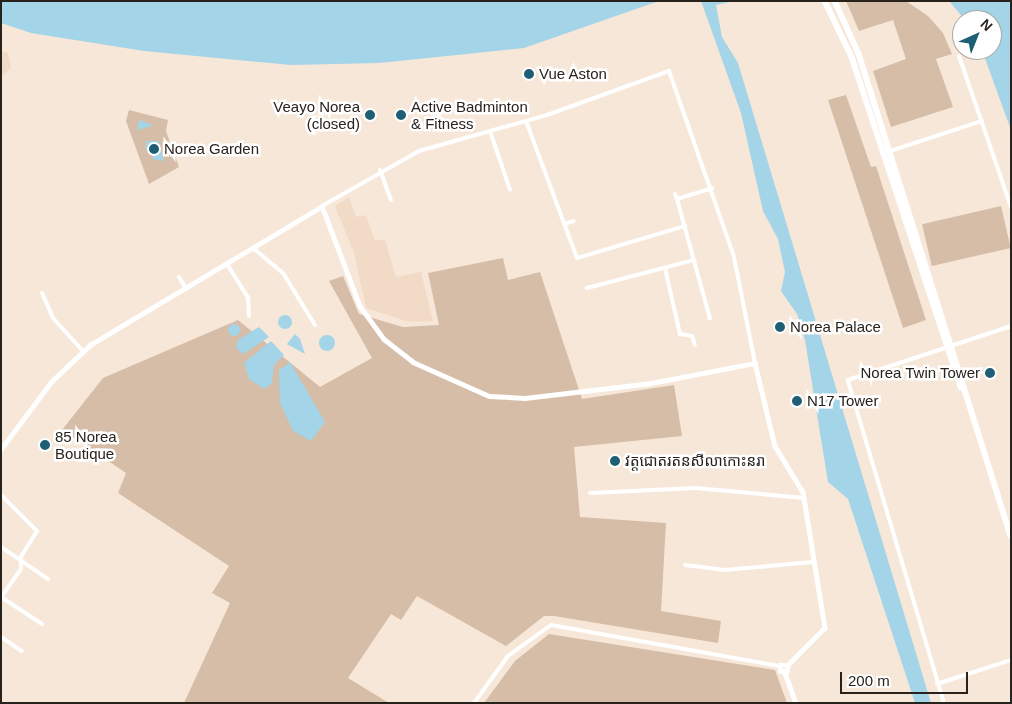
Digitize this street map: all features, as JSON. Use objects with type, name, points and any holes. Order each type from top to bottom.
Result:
[{"type":"main road","points":[[825,1],[852,57],[945,347],[964,391]]},
{"type":"main road","points":[[836,3],[855,40],[1011,536]]},
{"type":"street","points":[[960,60],[1011,207]]},
{"type":"street","points":[[1,449],[51,382],[83,351],[380,170],[434,145],[526,121],[670,71],[712,188],[739,277],[755,363],[775,446],[798,478],[804,498],[824,632],[788,665],[785,673]]},
{"type":"street","points":[[526,121],[577,258],[685,226]]},
{"type":"street","points":[[890,151],[982,121]]},
{"type":"street","points":[[490,131],[510,190]]},
{"type":"street","points":[[380,170],[391,200]]},
{"type":"street","points":[[678,199],[712,188]]},
{"type":"street","points":[[675,194],[678,199],[710,320]]},
{"type":"street","points":[[322,206],[360,306],[384,339],[412,362],[484,394],[525,398],[651,383],[755,363]]},
{"type":"street","points":[[564,224],[574,222]]},
{"type":"street","points":[[254,248],[283,272],[315,325]]},
{"type":"street","points":[[587,288],[694,260]]},
{"type":"street","points":[[227,264],[248,296],[249,316]]},
{"type":"street","points":[[665,268],[680,334],[692,336],[696,345]]},
{"type":"street","points":[[179,277],[186,289]]},
{"type":"street","points":[[42,293],[54,318],[83,351]]},
{"type":"street","points":[[944,703],[848,380],[1011,326]]},
{"type":"street","points":[[590,493],[704,489],[804,498]]},
{"type":"street","points":[[1,495],[37,529],[21,560],[21,569],[1,597],[42,624]]},
{"type":"street","points":[[1,547],[48,579]]},
{"type":"street","points":[[685,565],[725,570],[813,562]]},
{"type":"street","points":[[474,703],[508,656],[545,626],[779,666],[788,665]]},
{"type":"street","points":[[1,637],[22,651]]},
{"type":"street","points":[[937,684],[1011,660]]},
{"type":"street","points":[[779,666],[785,673],[796,703]]},
{"type":"shaded area","points":[[846,1],[906,1],[928,16],[943,33],[952,54],[936,59],[953,107],[891,127],[873,71],[906,59],[893,20],[859,31]]},
{"type":"shaded area","points":[[1,51],[8,53],[11,67],[1,78]]},
{"type":"shaded area","points":[[846,95],[871,167],[876,166],[926,320],[903,328],[828,100]]},
{"type":"shaded area","name":"Norea Garden","points":[[129,110],[168,120],[166,131],[179,167],[149,184],[126,121]]},
{"type":"shaded area","points":[[349,197],[356,217],[366,215],[375,241],[385,239],[396,277],[421,272],[433,321],[409,322],[366,308],[354,253],[335,206]]},
{"type":"shaded area","points":[[1001,206],[1011,248],[932,266],[922,224]]},
{"type":"shaded area","points":[[503,258],[508,280],[540,272],[582,399],[674,385],[682,436],[574,447],[580,517],[666,523],[661,611],[721,621],[718,643],[554,616],[544,616],[506,646],[417,596],[401,620],[391,614],[348,678],[389,703],[184,703],[230,603],[212,593],[229,566],[118,493],[126,473],[62,430],[103,378],[238,320],[320,387],[372,358],[329,281],[343,276],[359,314],[403,327],[439,325],[428,273]]},
{"type":"shaded area","points":[[549,634],[775,670],[787,703],[484,703],[515,661]]},
{"type":"water","points":[[1,1],[659,1],[524,48],[379,63],[291,65],[144,51],[31,33],[1,23]]},
{"type":"water","points":[[701,1],[734,1],[716,5],[722,37],[738,63],[931,703],[915,703],[848,499],[828,482],[805,340],[797,314],[781,291],[785,272],[778,239],[763,211],[741,113]]},
{"type":"water","points":[[949,1],[1011,1],[1011,130],[986,60],[1002,60],[1002,10],[957,10]]},
{"type":"water","points":[[139,120],[151,124],[152,126],[137,130]]},
{"type":"water","points":[[146,141],[158,141],[164,161],[152,159],[155,147],[146,150]]},
{"type":"water","points":[[282,315],[288,315],[292,322],[288,329],[282,329],[278,325],[278,319]]},
{"type":"water","points":[[232,324],[236,324],[240,330],[236,336],[232,336],[228,332],[228,328]]},
{"type":"water","points":[[259,327],[269,337],[243,354],[236,348],[238,340]]},
{"type":"water","points":[[295,334],[300,339],[305,354],[287,344]]},
{"type":"water","points":[[327,335],[335,343],[327,351],[319,343]]},
{"type":"water","points":[[271,341],[284,355],[274,365],[272,383],[264,389],[249,379],[244,363]]},
{"type":"water","points":[[290,362],[325,422],[311,441],[293,431],[280,403],[279,370]]},
{"type":"place","name":"Vue Aston","points":[[529,74]]},
{"type":"place","name":"Veayo Norea (closed)","points":[[370,115]]},
{"type":"place","name":"Active Badminton & Fitness","points":[[401,115]]},
{"type":"place","name":"Norea Garden","points":[[154,149]]},
{"type":"place","name":"Norea Palace","points":[[780,327]]},
{"type":"place","name":"Norea Twin Tower","points":[[990,373]]},
{"type":"place","name":"N17 Tower","points":[[797,401]]},
{"type":"place","name":"85 Norea Boutique","points":[[45,445]]},
{"type":"place","name":"វត្តជោតរតនសីលាកោះនរា","points":[[615,461]]}]
